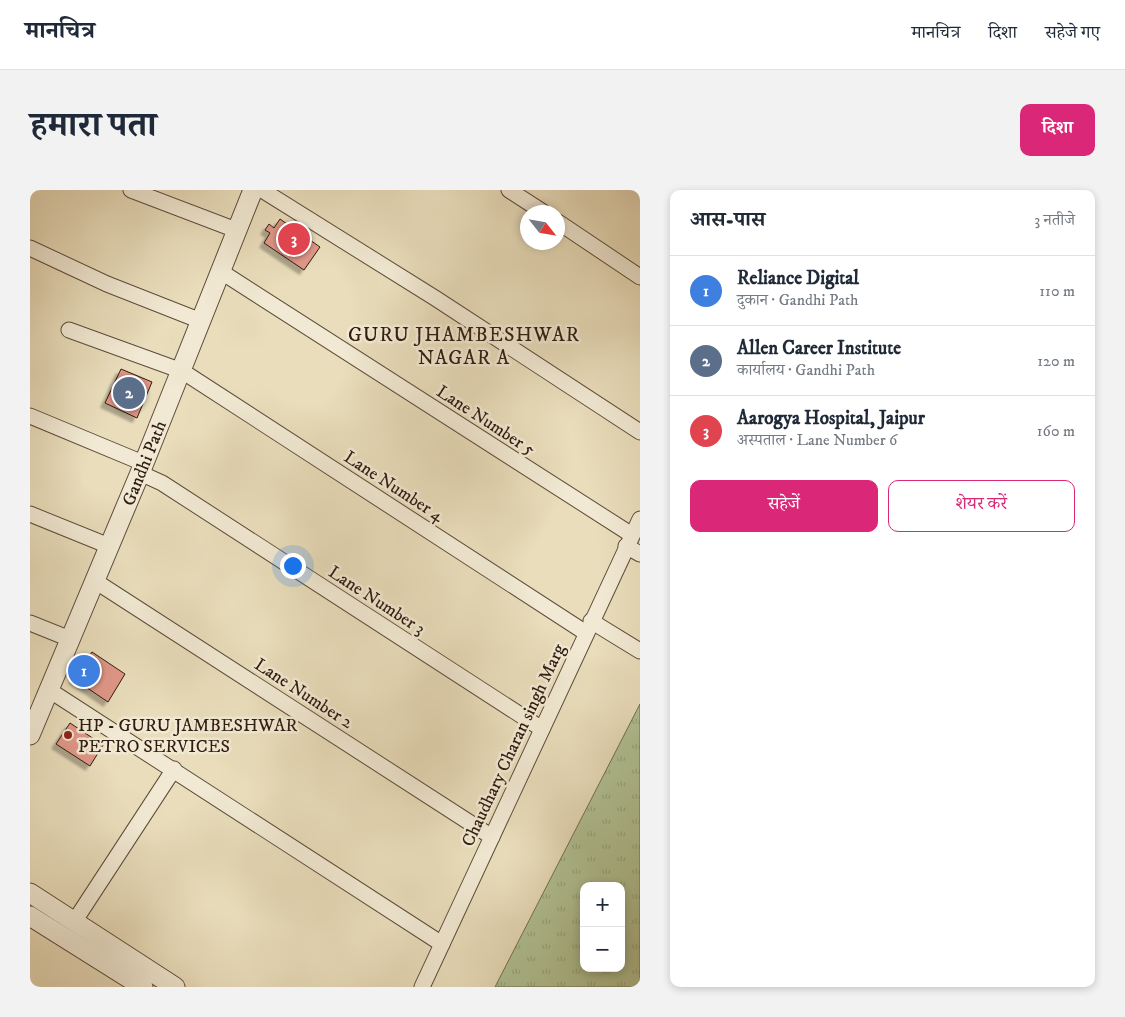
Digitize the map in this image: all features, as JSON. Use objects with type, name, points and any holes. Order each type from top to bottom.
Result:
[{"type":"street","name":"Gandhi Path","points":[[30,735],[182,370],[252,190]]},
{"type":"street","points":[[262,190],[435,298],[640,432]]},
{"type":"street","points":[[509,190],[532,205]]},
{"type":"street","points":[[141,192],[236,230]]},
{"type":"street","points":[[565,227],[640,277]]},
{"type":"street","points":[[30,248],[107,284],[201,321]]},
{"type":"street","name":"Lane Number 5","points":[[220,271],[629,541],[640,554]]},
{"type":"street","name":"Lane Number 4","points":[[69,330],[182,370],[588,627],[640,651]]},
{"type":"street","name":"Lane Number 3","points":[[30,416],[142,468],[162,483],[542,729]]},
{"type":"street","points":[[30,514],[110,546]]},
{"type":"street","name":"Chaudhary Charan singh Marg","points":[[422,987],[588,627],[640,520]]},
{"type":"street","name":"Lane Number 2","points":[[95,581],[492,837]]},
{"type":"street","points":[[30,623],[70,640]]},
{"type":"street","points":[[49,690],[174,769],[442,944]]},
{"type":"street","points":[[74,922],[174,769]]},
{"type":"street","points":[[30,893],[174,987]]},
{"type":"street","points":[[30,916],[143,987]]},
{"type":"green space","points":[[640,704],[640,987],[495,987]]},
{"type":"building","points":[[280,219],[320,247],[304,270],[264,243],[270,233],[265,230],[269,224],[274,228]]},
{"type":"building","points":[[121,369],[152,382],[137,418],[105,403]]},
{"type":"building","points":[[92,652],[125,674],[108,702],[74,679]]},
{"type":"building","points":[[70,723],[103,745],[90,766],[56,744]]},
{"type":"place","name":"Aarogya Hospital, Jaipur","points":[[294,239]]},
{"type":"place","name":"Allen Career Institute","points":[[129,393]]},
{"type":"place","name":"Reliance Digital","points":[[84,671]]},
{"type":"place","name":"HP - GURU JAMBESHWAR PETRO SERVICES","points":[[68,735]]},
{"type":"district","name":"GURU JHAMBESHWAR NAGAR A","points":[[464,346]]}]
